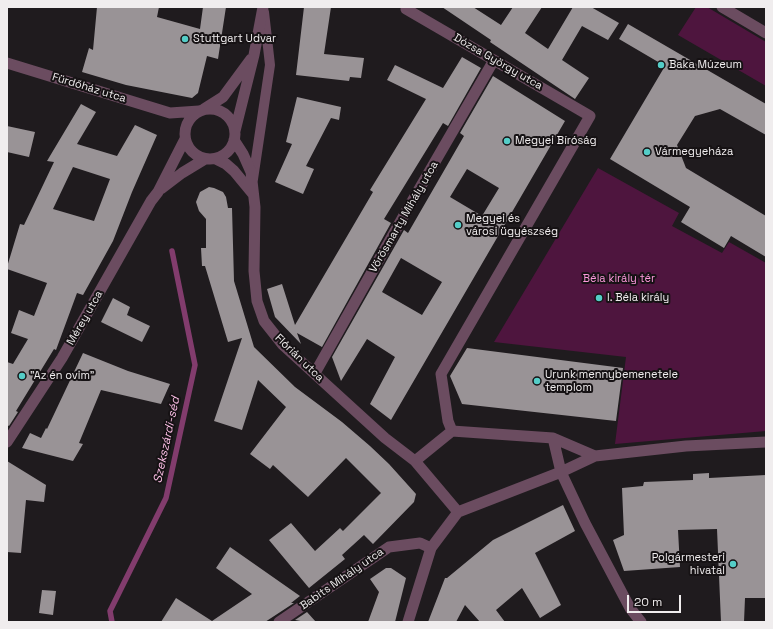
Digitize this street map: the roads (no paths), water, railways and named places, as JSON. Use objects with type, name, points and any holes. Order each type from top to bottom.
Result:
[{"type":"street","points":[[210,159],[228,152],[235,136],[254,55],[263,7]]},
{"type":"street","points":[[722,7],[766,33]]},
{"type":"street","name":"Dózsa György utca","points":[[406,9],[590,116],[441,374],[448,421],[452,431]]},
{"type":"street","points":[[185,136],[187,123],[192,116],[223,97],[254,55]]},
{"type":"street","name":"Vörösmarty Mihály utca","points":[[315,373],[494,60]]},
{"type":"street","name":"Fürdőház utca","points":[[7,63],[170,112],[202,110]]},
{"type":"street","points":[[202,110],[213,108],[224,114],[233,123],[235,136]]},
{"type":"street","points":[[170,112],[185,136],[188,146],[192,152],[198,157],[226,164],[234,171],[253,194]]},
{"type":"street","name":"Mérey utca","points":[[7,442],[62,358],[151,201],[158,192],[185,136]]},
{"type":"street","name":"Flórián utca","points":[[235,136],[251,172],[255,207],[254,271],[257,301],[264,321],[283,345],[385,438],[415,461]]},
{"type":"street","name":"Mérey utca","points":[[158,192],[182,173],[210,159]]},
{"type":"street","points":[[458,512],[415,461],[452,431],[553,438],[595,456]]},
{"type":"street","points":[[553,438],[561,472],[585,523],[626,602],[641,622]]},
{"type":"street","points":[[408,622],[431,548],[458,512],[561,472],[595,456],[686,446],[766,442]]},
{"type":"street","name":"Babits Mihály utca","points":[[279,622],[389,547],[420,543],[431,548]]},
{"type":"lane","points":[[252,183],[270,65],[263,7]]},
{"type":"waterway","name":"Szekszárdi-séd","points":[[112,622],[110,611],[166,498],[195,365],[172,251]]},
{"type":"place","name":"Stuttgart Udvar","points":[[185,39]]},
{"type":"place","name":"Baka Múzeum","points":[[661,65]]},
{"type":"place","name":"Megyei Bíróság","points":[[507,141]]},
{"type":"place","name":"Vármegyeháza","points":[[647,152]]},
{"type":"place","name":"Megyei és városi ügyészség","points":[[458,225]]},
{"type":"place","name":"I. Béla király","points":[[599,298]]},
{"type":"place","name":"\"Az én ovim\"","points":[[22,376]]},
{"type":"place","name":"Urunk mennybemenetele templom","points":[[537,381]]},
{"type":"place","name":"Polgármesteri hivatal","points":[[733,564]]},
{"type":"park label","name":"Béla király tér","points":[[619,279]]}]
